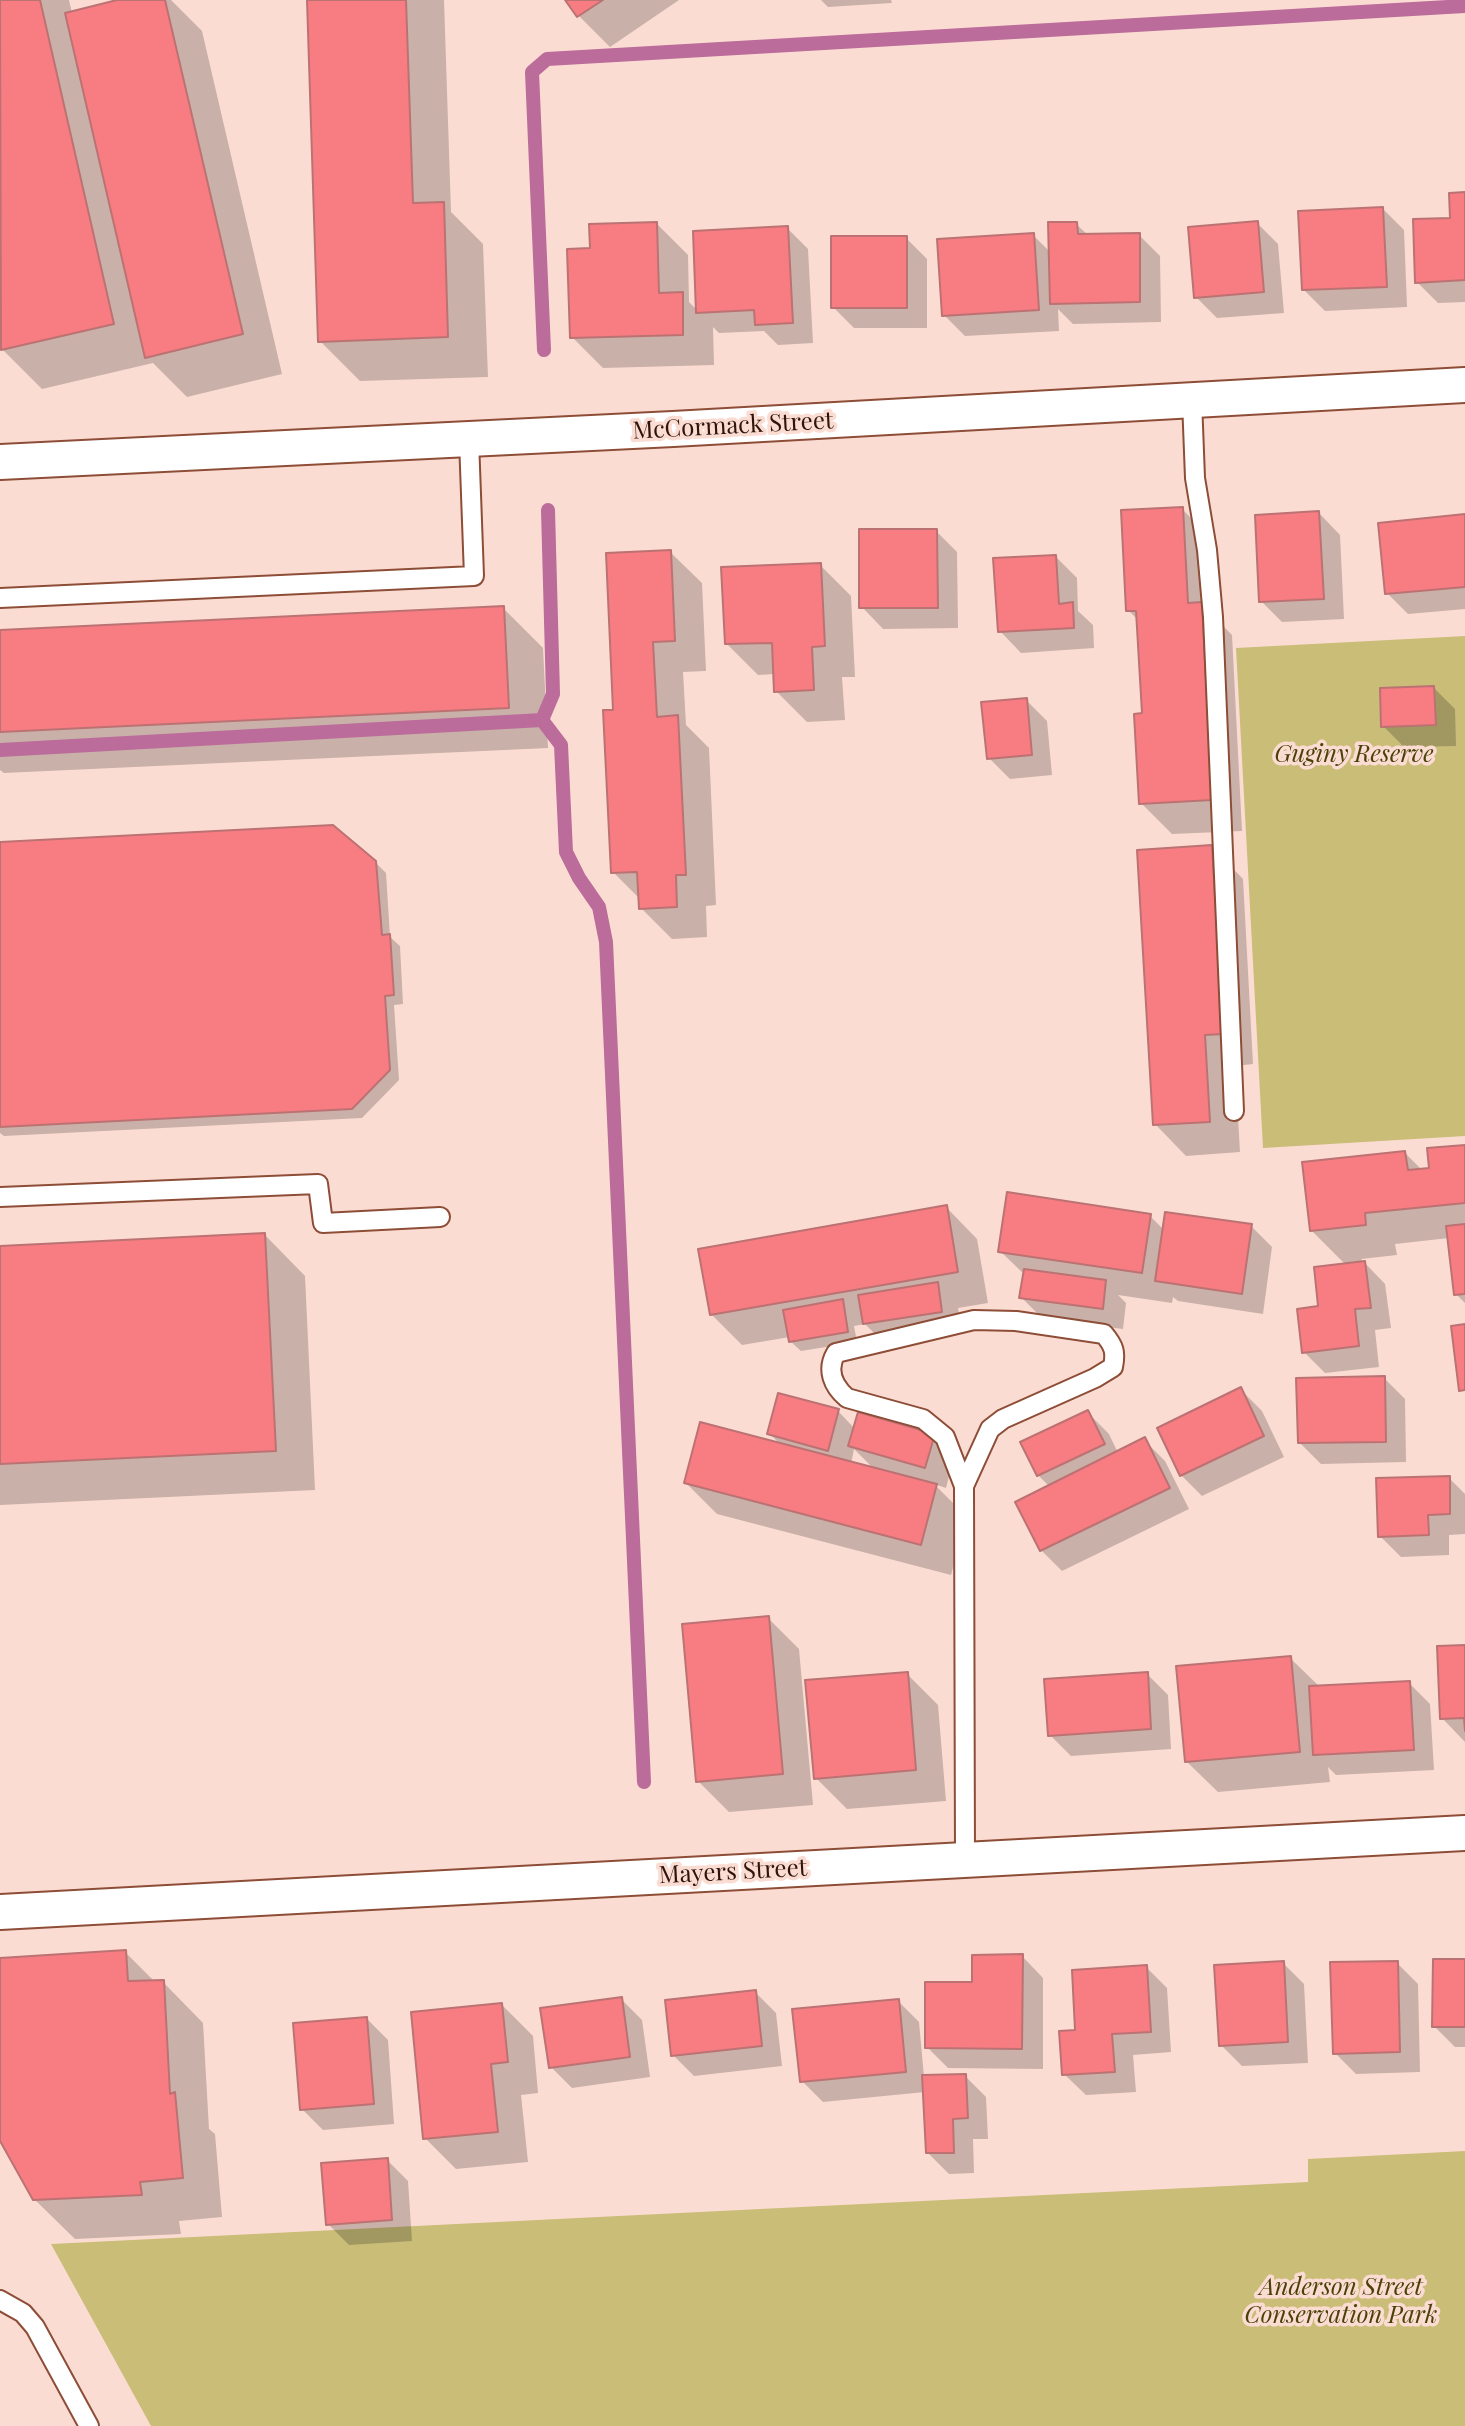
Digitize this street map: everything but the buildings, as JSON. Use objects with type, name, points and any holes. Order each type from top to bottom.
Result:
[{"type":"street","name":"McCormack Street","points":[[0,462],[469,440],[1465,385]]},
{"type":"street","name":"Mayers Street","points":[[0,1912],[1465,1833]]},
{"type":"lane","points":[[1192,400],[1195,478],[1207,550],[1213,617],[1234,1111]]},
{"type":"lane","points":[[0,598],[474,576],[469,440]]},
{"type":"lane","points":[[0,1197],[318,1184],[323,1223],[440,1217]]},
{"type":"lane","points":[[964,1486],[990,1429],[1003,1419],[1113,1367],[1115,1354],[1104,1334],[1016,1321],[974,1320],[836,1353],[831,1361],[837,1389],[847,1398],[923,1419],[945,1437],[964,1486],[965,1860]]},
{"type":"lane","points":[[0,2300],[23,2313],[35,2327],[89,2426]]},
{"type":"green space","name":"Guginy Reserve","points":[[1465,636],[1465,1136],[1263,1148],[1236,648]]},
{"type":"green space","name":"Anderson Street Conservation Park","points":[[1465,2151],[1465,2426],[151,2426],[51,2244],[1308,2182],[1308,2159]]},
{"type":"waterway","points":[[544,350],[532,72],[547,59],[1465,6]]},
{"type":"waterway","points":[[548,510],[553,694],[542,720],[561,745],[566,852],[599,907],[606,942],[644,1782]]},
{"type":"waterway","points":[[0,750],[542,720]]}]
